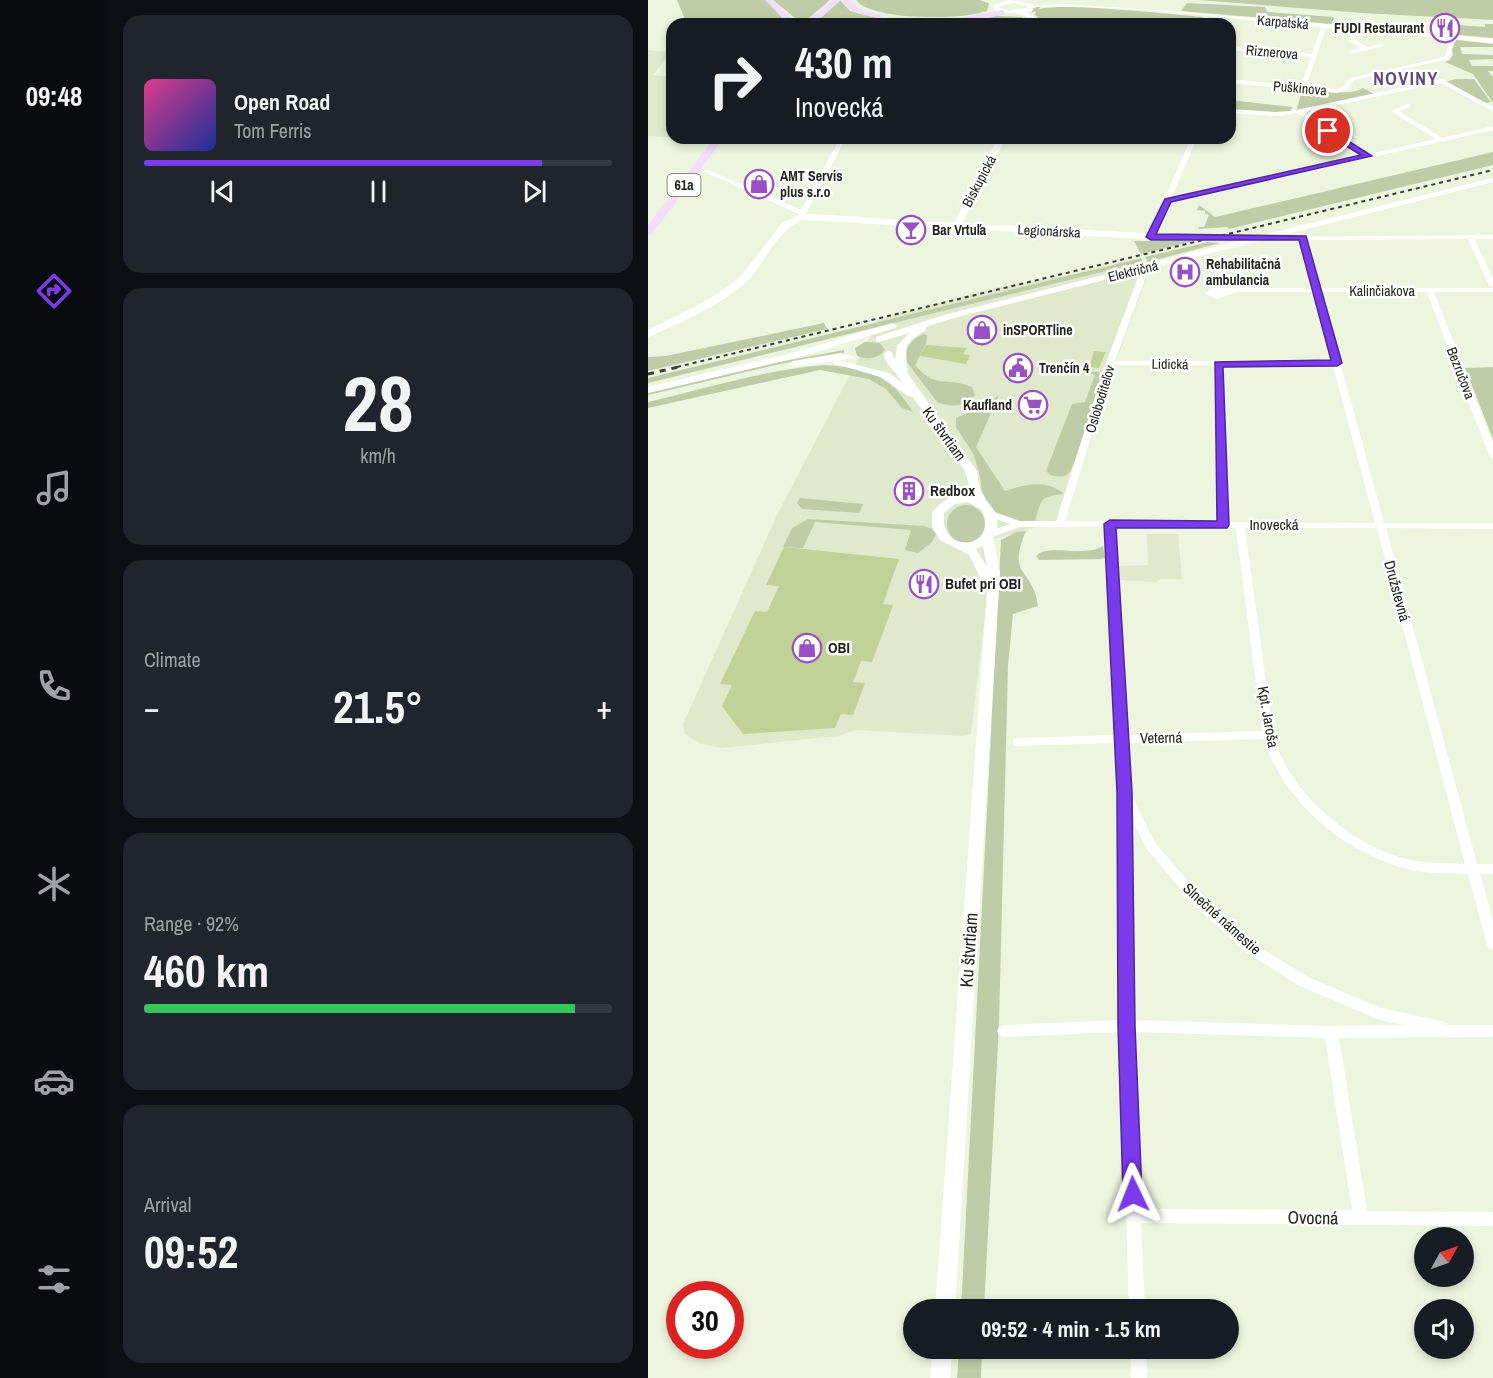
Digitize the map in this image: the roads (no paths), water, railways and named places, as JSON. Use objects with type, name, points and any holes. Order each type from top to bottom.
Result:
[{"type":"main road","points":[[769,0],[788,18]]},
{"type":"main road","points":[[816,18],[837,0]]},
{"type":"main road","points":[[847,0],[851,7],[862,12],[897,18]]},
{"type":"main road","points":[[973,18],[1000,7]]},
{"type":"main road","name":"61a","points":[[648,232],[714,144]]},
{"type":"street","points":[[989,0],[1000,7],[1022,12],[1032,18]]},
{"type":"street","points":[[1000,7],[1019,1],[1031,6],[1029,10],[1022,12]]},
{"type":"street","name":"Karpatská","points":[[1031,6],[1074,6],[1208,15],[1493,41]]},
{"type":"street","points":[[1303,88],[1324,26]]},
{"type":"street","points":[[1356,28],[1352,41],[1366,49]]},
{"type":"street","name":"Puškinova","points":[[1236,82],[1342,90],[1352,79],[1443,60],[1448,56],[1453,37]]},
{"type":"street","points":[[1350,52],[1381,46]]},
{"type":"street","name":"Riznerova","points":[[1236,49],[1314,56]]},
{"type":"street","points":[[1236,111],[1274,114],[1299,112],[1442,81],[1493,109]]},
{"type":"street","points":[[1408,106],[1394,111],[1442,140]]},
{"type":"street","points":[[1299,112],[1368,156]]},
{"type":"street","points":[[1168,201],[1493,128]]},
{"type":"street","points":[[648,334],[707,304],[745,277],[785,225],[802,216],[840,144]]},
{"type":"street","name":"Biskupická","points":[[957,225],[999,144]]},
{"type":"street","points":[[1151,237],[1192,144]]},
{"type":"street","name":"Legionárska","points":[[706,171],[802,216],[813,217],[1151,237],[1493,237]]},
{"type":"street","name":"Električná","points":[[850,352],[861,340],[879,339],[947,317],[1493,180]]},
{"type":"street","points":[[1306,226],[1305,231],[1308,234],[1324,238]]},
{"type":"street","points":[[1470,237],[1493,285]]},
{"type":"street","points":[[1205,238],[1223,241],[1222,245],[1215,249]]},
{"type":"street","name":"Družstevná","points":[[1303,238],[1493,944]]},
{"type":"street","name":"Osloboditeľov","points":[[1060,524],[1110,363],[1143,274]]},
{"type":"street","name":"Kalinčiakova","points":[[1235,290],[1493,290]]},
{"type":"street","name":"Bezručova","points":[[1430,291],[1493,455]]},
{"type":"street","points":[[648,398],[795,360],[899,324],[930,317],[947,317]]},
{"type":"street","points":[[905,378],[899,356],[900,346],[910,336],[947,317]]},
{"type":"street","name":"Električná","points":[[882,355],[914,327]]},
{"type":"street","points":[[648,390],[795,360],[841,356],[850,352],[860,360],[882,355],[879,339]]},
{"type":"street","name":"Ku štvrtiam","points":[[882,355],[905,378]]},
{"type":"street","name":"Ku štvrtiam","points":[[882,355],[891,361],[905,378],[971,471],[975,490],[982,502],[989,508],[994,528],[990,537],[994,572],[946,1299]]},
{"type":"street","name":"Ku štvrtiam","points":[[795,360],[835,362],[870,370],[885,375],[917,397]]},
{"type":"street","name":"Lidická","points":[[1110,363],[1337,363]]},
{"type":"street","points":[[1218,364],[1223,525]]},
{"type":"street","name":"Ku štvrtiam","points":[[971,471],[965,489],[938,513],[938,525],[945,540],[953,545],[963,546],[974,553],[992,590]]},
{"type":"street","points":[[956,499],[968,498],[982,502]]},
{"type":"street","name":"Inovecká","points":[[991,514],[1019,524],[1493,526]]},
{"type":"street","name":"Inovecká","points":[[990,537],[1019,524]]},
{"type":"street","points":[[1110,524],[1120,739],[1125,792],[1126,1026],[1137,1299]]},
{"type":"street","name":"Kpt. Jaroša","points":[[1240,525],[1269,735],[1277,761],[1293,787],[1341,831],[1373,851],[1405,864],[1442,869],[1493,869]]},
{"type":"street","points":[[963,546],[972,546],[990,537]]},
{"type":"street","name":"Veterná","points":[[1018,742],[1269,735]]},
{"type":"street","name":"Slnečné námestie","points":[[1125,792],[1151,846],[1195,898],[1248,947],[1305,982],[1380,1014],[1462,1031]]},
{"type":"street","name":"Slnečné námestie","points":[[1004,1031],[1126,1026],[1331,1032],[1493,1031]]},
{"type":"street","points":[[1331,1032],[1361,1219]]},
{"type":"street","name":"Ovocná","points":[[1134,1216],[1493,1219]]},
{"type":"street","points":[[940,1378],[941,1359]]},
{"type":"street","points":[[1138,1359],[1139,1378]]},
{"type":"railway","points":[[677,367],[1493,170]]},
{"type":"railway","points":[[648,374],[683,366]]},
{"type":"place","name":"FUDI Restaurant","points":[[1445,28]]},
{"type":"place","name":"AMT Servis plus s.r.o","points":[[759,184]]},
{"type":"place","name":"Bar Vrtuľa","points":[[911,230]]},
{"type":"place","name":"Rehabilitačná ambulancia","points":[[1185,272]]},
{"type":"place","name":"inSPORTline","points":[[982,330]]},
{"type":"place","name":"Trenčín 4","points":[[1018,368]]},
{"type":"place","name":"Kaufland","points":[[1033,405]]},
{"type":"place","name":"Redbox","points":[[909,491]]},
{"type":"place","name":"Bufet pri OBI","points":[[924,584]]},
{"type":"place","name":"OBI","points":[[807,648]]},
{"type":"district","name":"NOVINY","points":[[1406,79]]}]
